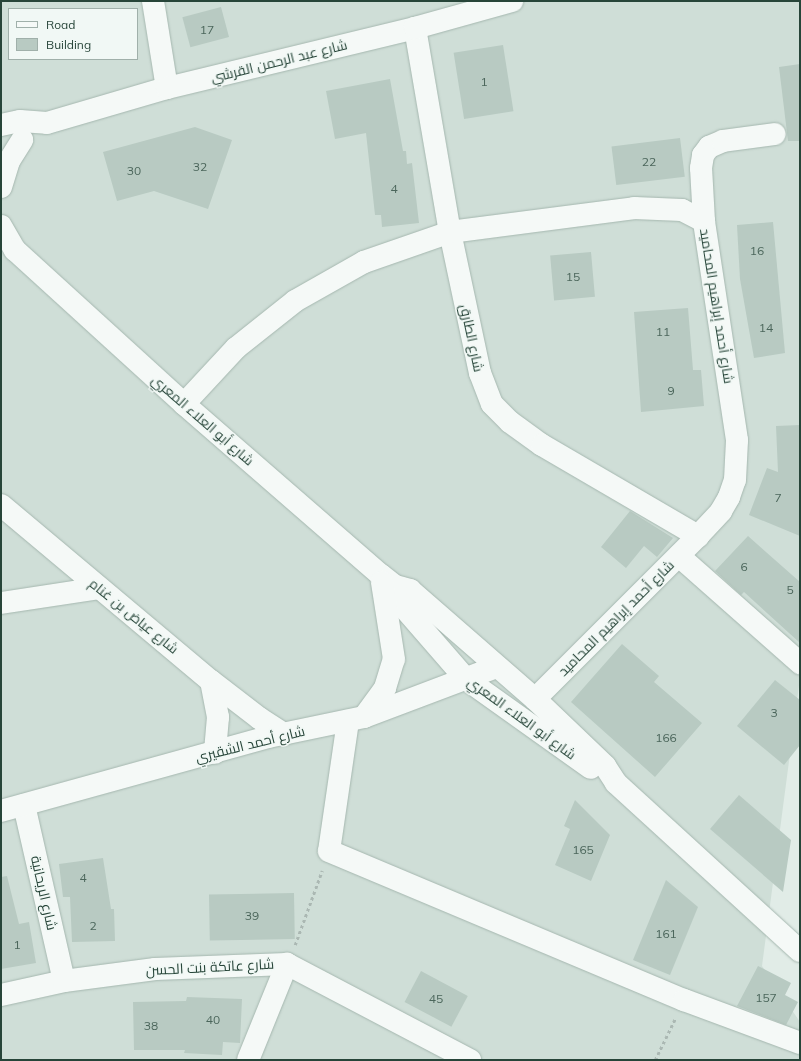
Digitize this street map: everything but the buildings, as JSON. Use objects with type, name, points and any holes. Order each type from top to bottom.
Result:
[{"type":"street","points":[[153,1],[167,88]]},
{"type":"street","name":"شارع عبد الرحمن القرشي","points":[[1,125],[20,121],[47,123],[167,88],[415,28],[512,1]]},
{"type":"street","name":"شارع الطارق","points":[[415,28],[450,232],[480,373],[492,404],[510,422],[542,445],[698,536]]},
{"type":"street","name":"شارع عبد الرحمن القرشي","points":[[1,144],[22,140],[38,132],[47,123]]},
{"type":"street","points":[[704,221],[702,168],[703,155],[709,147],[723,142],[775,134]]},
{"type":"street","points":[[1,187],[9,161],[22,140]]},
{"type":"street","name":"شارع أحمد إبراهيم المحاميد","points":[[184,404],[236,348],[296,301],[364,262],[450,232],[634,208],[682,210],[704,221],[732,398],[738,459],[735,480],[729,497],[721,511],[679,556],[536,699]]},
{"type":"street","name":"شارع أبو العلاء المعري","points":[[1,226],[8,246],[184,404],[388,581],[410,590],[496,667],[536,699],[605,766],[616,783]]},
{"type":"street","name":"شارع عياض بن غنام","points":[[1,505],[211,681],[259,718],[284,734]]},
{"type":"street","points":[[679,556],[800,663]]},
{"type":"street","points":[[388,581],[394,659],[385,688],[356,719],[329,852],[684,1000],[800,1044]]},
{"type":"street","name":"شارع أبو العلاء المعري","points":[[388,581],[399,602],[466,679],[597,773],[616,783],[800,951]]},
{"type":"street","points":[[1,603],[99,588]]},
{"type":"street","name":"شارع أحمد الشقيري","points":[[1,811],[284,734],[356,719],[496,667]]},
{"type":"street","points":[[211,681],[218,717],[215,753]]},
{"type":"street","name":"شارع الريحانية","points":[[24,805],[64,981]]},
{"type":"street","points":[[248,1060],[287,964]]},
{"type":"street","name":"شارع عاتكة بنت الحسن","points":[[1,995],[64,981],[155,969],[287,964],[470,1060]]},
{"type":"path","points":[[287,964],[329,852]]},
{"type":"path","points":[[655,1060],[684,1000]]},
{"type":"shaded area","points":[[1,1],[800,1],[800,678],[762,966],[800,1022],[800,1060],[1,1060]]}]
